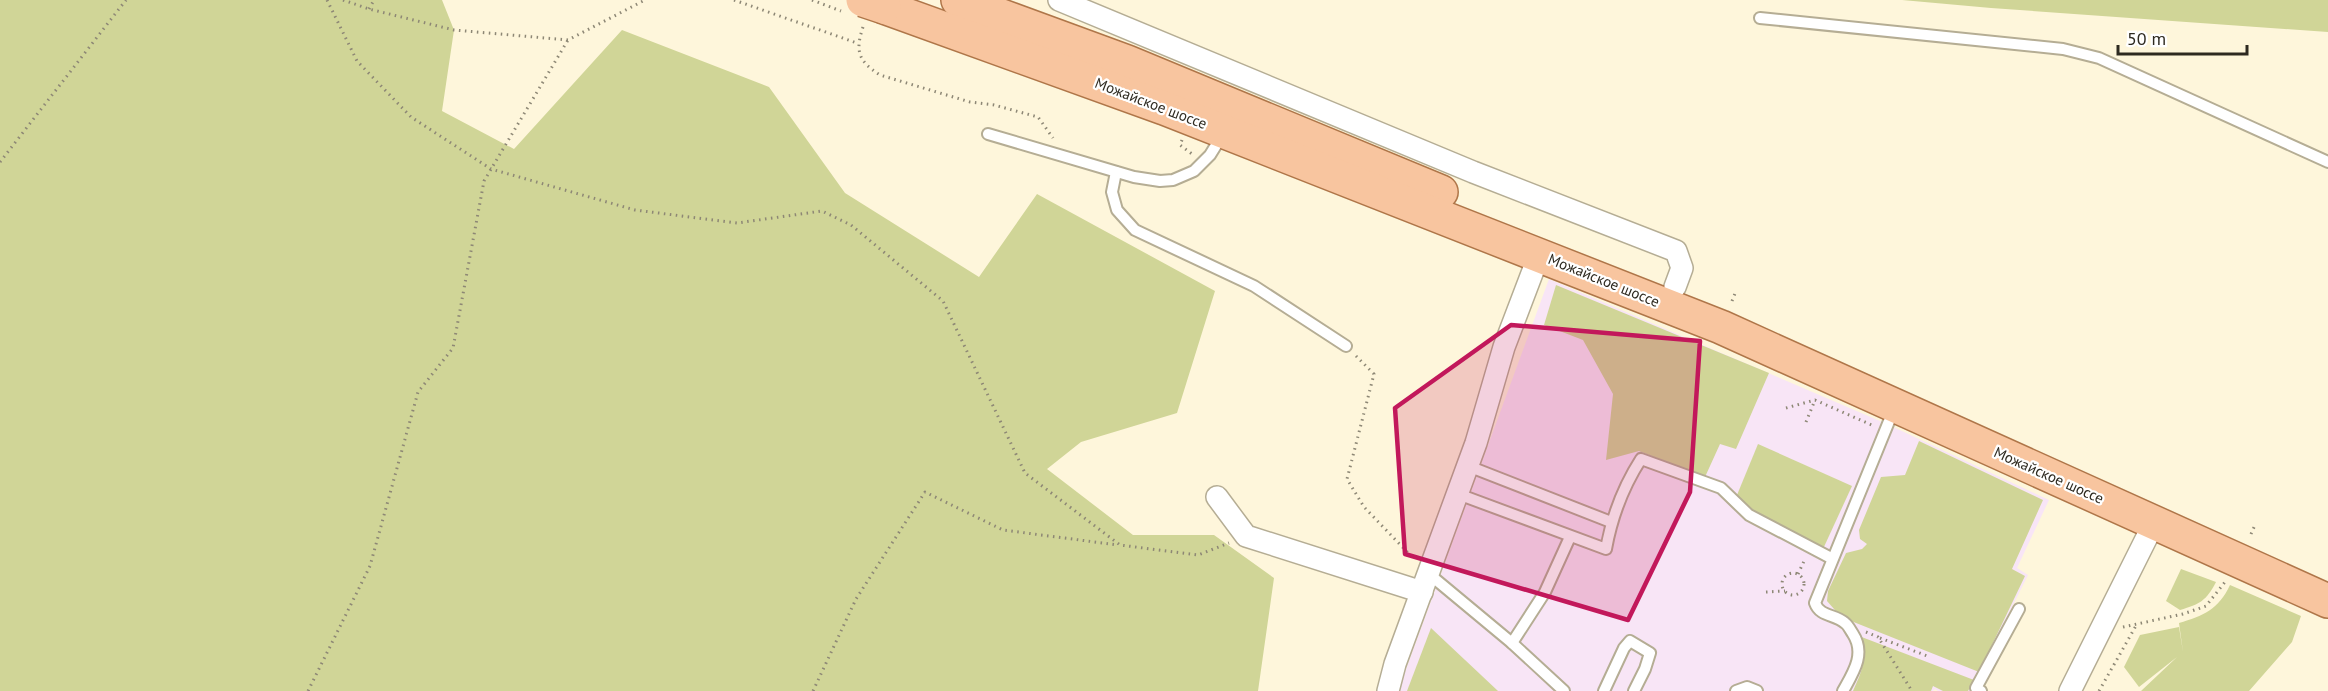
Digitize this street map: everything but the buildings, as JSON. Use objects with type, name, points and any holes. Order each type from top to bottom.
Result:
[{"type":"main road","name":"Можайское шоссе","points":[[958,0],[1127,62],[1674,287],[2328,581]]},
{"type":"main road","name":"Можайское шоссе","points":[[870,10],[1068,72],[1721,327],[1890,418],[2154,523],[2328,602]]},
{"type":"street","points":[[1059,0],[1473,172],[1676,251],[1682,268],[1674,287]]},
{"type":"street","points":[[1388,691],[1395,664],[1468,466],[1504,347],[1539,255]]},
{"type":"street","points":[[1217,497],[1246,536],[1426,583]]},
{"type":"street","points":[[2070,691],[2154,523]]},
{"type":"lane","points":[[1760,18],[2063,49],[2099,58],[2328,162]]},
{"type":"lane","points":[[988,134],[1149,181],[1173,180],[1185,176],[1203,164],[1225,132]]},
{"type":"lane","points":[[1116,172],[1112,192],[1118,210],[1135,230],[1254,286],[1346,346]]},
{"type":"lane","points":[[1843,691],[1858,662],[1858,643],[1846,623],[1824,614],[1817,609],[1815,603],[1831,558],[1890,418]]},
{"type":"lane","points":[[1458,494],[1606,549],[1611,522],[1627,481],[1641,459],[1722,488],[1749,515],[1831,558]]},
{"type":"lane","points":[[1468,466],[1611,522]]},
{"type":"lane","points":[[1512,643],[1545,592],[1570,537]]},
{"type":"lane","points":[[1426,583],[1512,643],[1564,691]]},
{"type":"lane","points":[[1981,691],[1976,688],[2019,609]]},
{"type":"lane","points":[[1604,691],[1624,648],[1630,641],[1650,653],[1634,691]]},
{"type":"lane","points":[[1736,691],[1747,687],[1757,691]]},
{"type":"path","points":[[0,162],[126,0]]},
{"type":"path","points":[[327,0],[357,61],[411,117],[490,169],[635,210],[736,223],[822,211],[851,225],[943,301],[1025,473],[1120,545]]},
{"type":"path","points":[[343,0],[369,9],[454,30],[568,40]]},
{"type":"path","points":[[369,9],[374,0]]},
{"type":"path","points":[[308,691],[370,566],[418,392],[453,348],[483,181],[568,40],[645,0]]},
{"type":"path","points":[[734,0],[858,44]]},
{"type":"path","points":[[870,10],[858,44],[860,55],[868,67],[880,75],[970,102],[994,105],[1038,117],[1056,143]]},
{"type":"path","points":[[1183,135],[1180,145],[1194,155]]},
{"type":"path","points":[[1732,301],[1736,291]]},
{"type":"path","points":[[1346,346],[1374,374],[1347,479],[1364,507],[1426,583]]},
{"type":"path","points":[[1786,408],[1815,400],[1890,418]]},
{"type":"path","points":[[1806,422],[1815,400]]},
{"type":"path","points":[[813,691],[856,599],[925,492],[1003,530],[1198,555],[1246,536]]},
{"type":"path","points":[[2251,534],[2255,525]]},
{"type":"path","points":[[1766,592],[1785,591],[1791,595],[1801,592],[1804,582],[1801,576],[1794,573],[1787,574],[1782,584],[1785,591]]},
{"type":"path","points":[[2104,624],[2122,627],[2183,614],[2206,606],[2232,574]]},
{"type":"path","points":[[1846,623],[1930,657]]},
{"type":"path","points":[[2099,691],[2137,624]]},
{"type":"path","points":[[1878,637],[1912,691]]},
{"type":"highlighted area","points":[[1511,325],[1700,341],[1690,492],[1628,620],[1405,554],[1395,408]]},
{"type":"shaded area","points":[[1549,279],[1887,424],[2049,500],[2017,568],[2028,575],[1970,691],[1938,691],[1935,689],[1933,691],[1398,691]]},
{"type":"green space","points":[[0,0],[442,0],[454,30],[442,111],[514,149],[622,30],[769,87],[845,193],[979,277],[1037,194],[1215,291],[1177,413],[1081,442],[1047,469],[1133,535],[1214,535],[1274,578],[1258,691],[0,691]]},
{"type":"green space","points":[[1902,0],[2328,0],[2328,32],[1991,8]]},
{"type":"green space","points":[[1556,285],[1769,373],[1736,449],[1720,444],[1705,477],[1639,451],[1606,460],[1613,394],[1583,340],[1544,325]]},
{"type":"green space","points":[[1919,441],[2043,500],[2012,569],[2025,576],[1979,672],[1841,617],[1827,601],[1828,591],[1846,553],[1862,549],[1867,544],[1860,539],[1859,530],[1881,477],[1905,475]]},
{"type":"green space","points":[[1758,444],[1852,486],[1823,549],[1753,513],[1737,495]]},
{"type":"green space","points":[[2181,569],[2216,582],[2202,601],[2180,610],[2166,601]]},
{"type":"green space","points":[[2230,585],[2301,616],[2292,642],[2249,691],[2141,691],[2177,657],[2139,687],[2124,667],[2140,635],[2179,627],[2183,652],[2179,623],[2196,617],[2215,606]]},
{"type":"green space","points":[[1431,628],[1498,691],[1407,691]]},
{"type":"green space","points":[[1859,636],[1974,680],[1968,691],[1943,691],[1933,686],[1931,691],[1853,691],[1863,664]]}]
